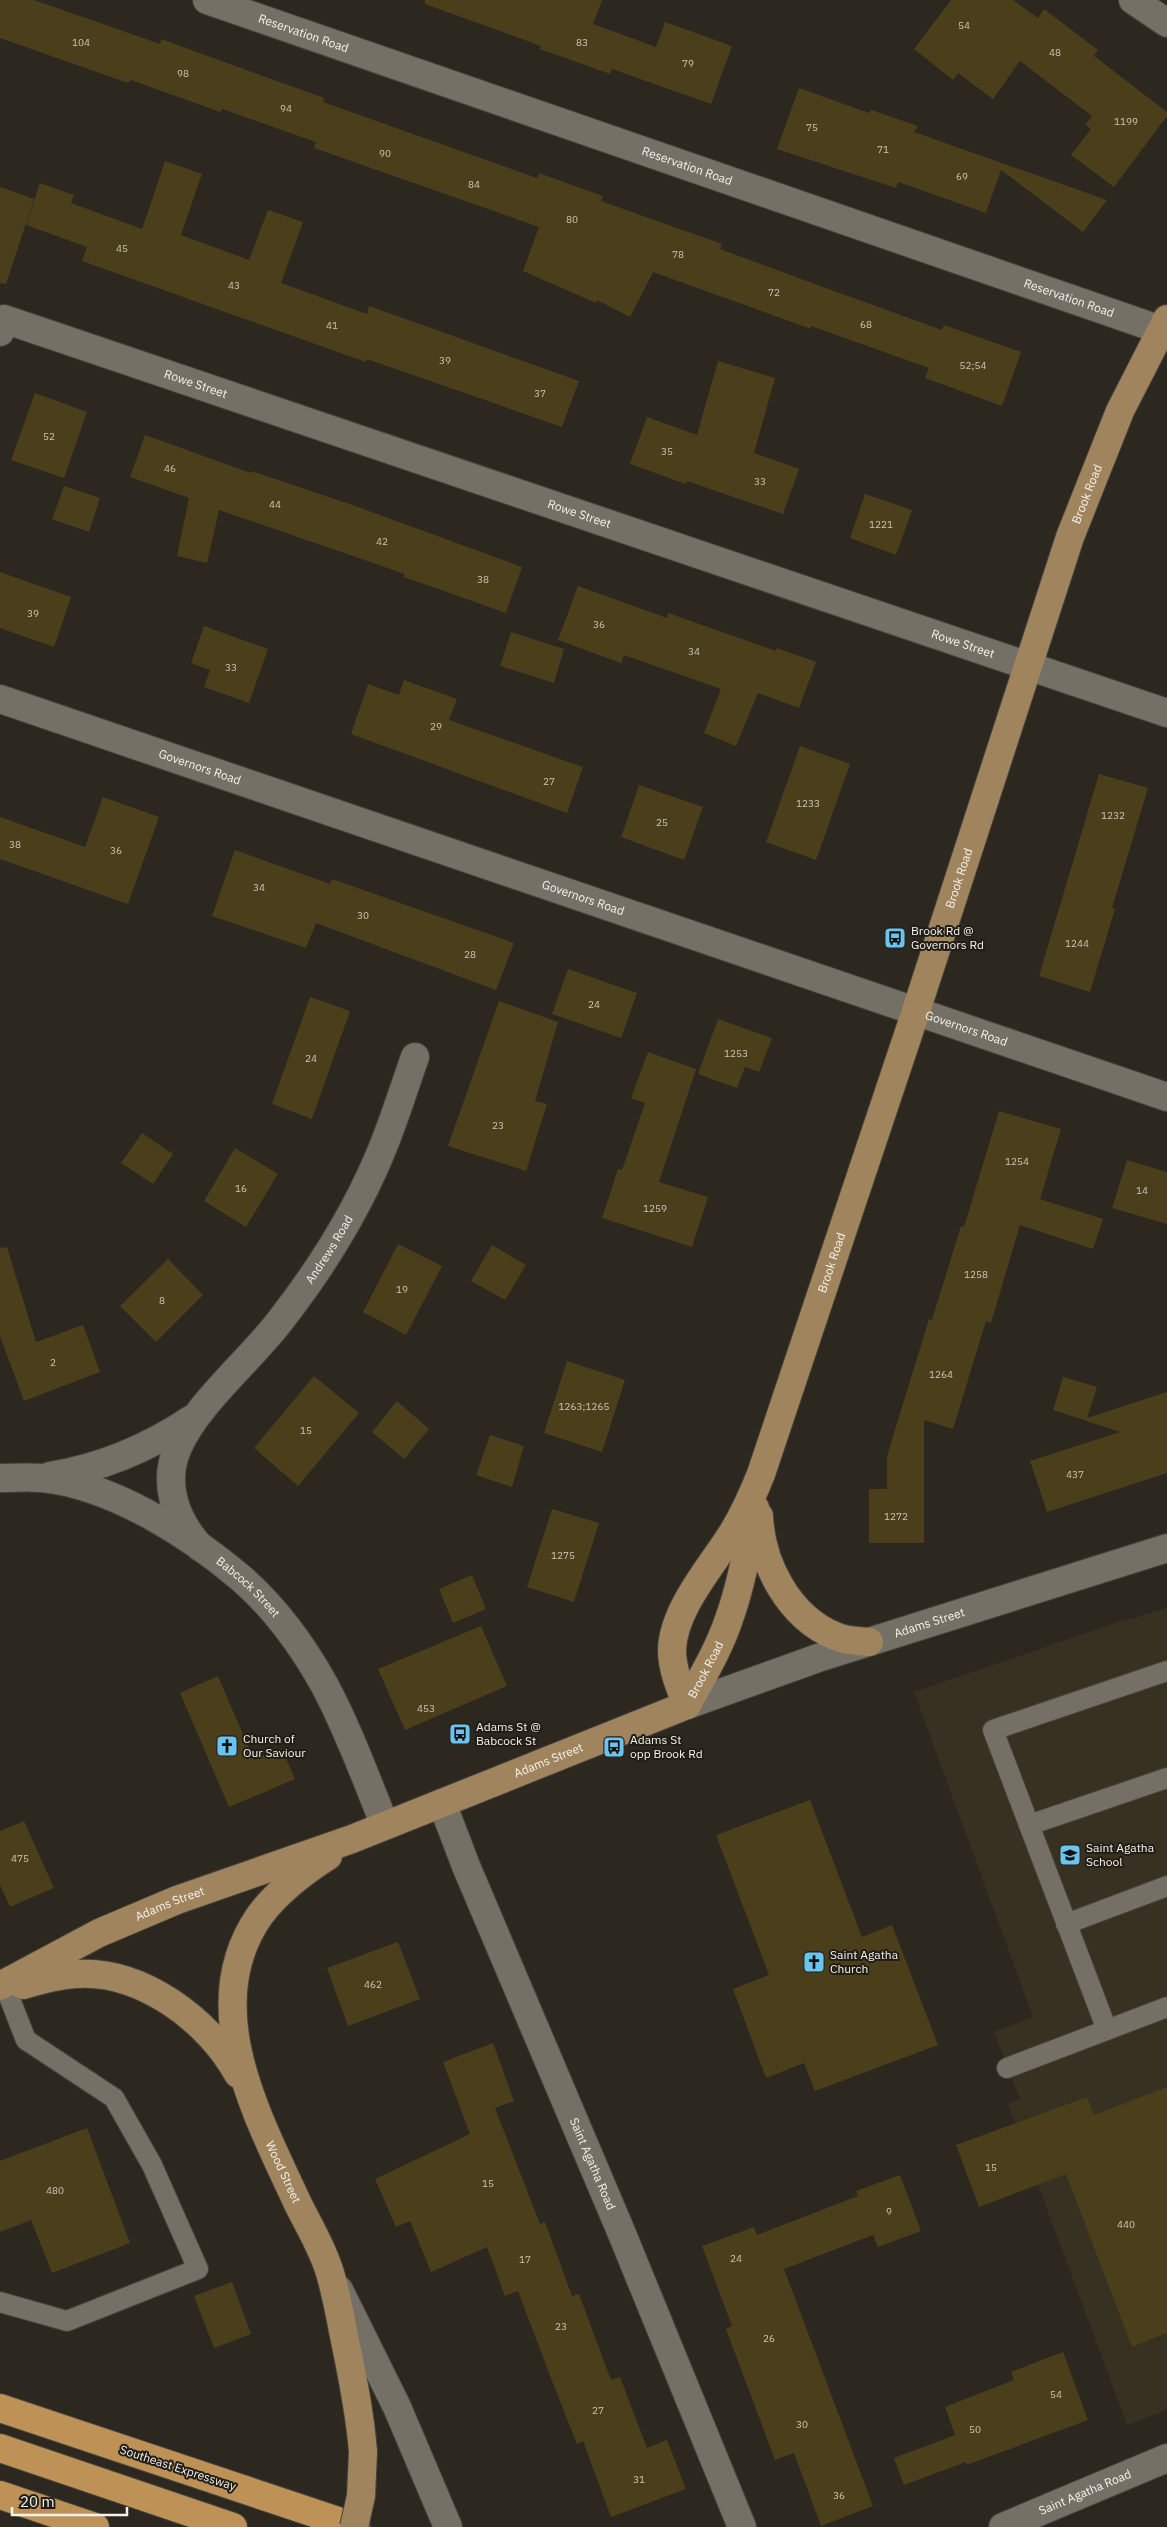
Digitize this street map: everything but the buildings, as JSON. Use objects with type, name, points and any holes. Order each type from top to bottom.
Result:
[{"type":"highway","name":"Southeast Expressway","points":[[0,2408],[355,2527]]},
{"type":"highway","points":[[0,2448],[233,2527]]},
{"type":"highway","points":[[0,2495],[94,2527]]},
{"type":"main road","name":"Brook Road","points":[[687,1705],[674,1665],[672,1649],[675,1633],[691,1596],[733,1532],[761,1474],[916,1011],[1026,665],[1086,492],[1120,411],[1165,327]]},
{"type":"main road","name":"Brook Road","points":[[687,1705],[720,1643],[737,1596],[761,1474]]},
{"type":"main road","points":[[761,1474],[759,1503],[762,1541],[774,1574],[784,1592],[806,1618],[820,1628],[849,1640],[869,1642]]},
{"type":"main road","name":"Adams Street","points":[[2,1989],[99,1933],[177,1900],[352,1839],[687,1705]]},
{"type":"main road","name":"Wood Street","points":[[330,2272],[251,2100],[241,2068],[234,2018],[233,1995],[241,1950],[261,1914],[276,1897],[311,1867],[352,1839]]},
{"type":"main road","points":[[2,1989],[77,1974],[100,1976],[144,1988],[187,2013],[207,2030],[233,2065],[251,2100]]},
{"type":"main road","points":[[330,2272],[357,2403],[363,2452],[361,2496],[355,2527]]},
{"type":"street","name":"Reservation Road","points":[[207,0],[1165,327]]},
{"type":"street","points":[[1133,0],[1167,23]]},
{"type":"street","name":"Rowe Street","points":[[0,332],[4,319],[1167,713]]},
{"type":"street","name":"Governors Road","points":[[0,699],[1167,1097]]},
{"type":"street","name":"Andrews Road","points":[[200,1547],[187,1533],[173,1504],[172,1465],[178,1447],[198,1415],[280,1322],[326,1257],[357,1200],[384,1144],[414,1056]]},
{"type":"street","name":"Andrews Road","points":[[41,1478],[83,1469],[143,1447],[198,1415]]},
{"type":"street","name":"Babcock Street","points":[[0,1478],[41,1478],[90,1489],[115,1499],[145,1512],[200,1547],[243,1580],[260,1597],[309,1659],[338,1712],[385,1825]]},
{"type":"street","name":"Adams Street","points":[[687,1705],[869,1642],[1167,1548]]},
{"type":"street","name":"Saint Agatha Road","points":[[442,1803],[466,1866],[620,2229],[742,2527]]},
{"type":"street","name":"Wood Street","points":[[330,2272],[374,2359],[427,2475],[448,2527]]},
{"type":"street","name":"Saint Agatha Road","points":[[1003,2527],[1167,2458]]},
{"type":"lane","points":[[1107,2030],[993,1730],[1167,1671]]},
{"type":"lane","points":[[1029,1825],[1167,1778]]},
{"type":"lane","points":[[1066,1924],[1167,1886]]},
{"type":"lane","points":[[0,2302],[67,2321],[198,2269],[152,2165],[114,2098],[26,2040],[2,1989]]},
{"type":"lane","points":[[1008,2068],[1167,2007]]},
{"type":"shaded area","name":"Saint Agatha School","points":[[1167,1608],[1167,2410],[1127,2425],[1008,2104],[1020,2099],[994,2032],[1033,2017],[914,1692],[1115,1623]]},
{"type":"place","name":"Brook Rd @ Governors Rd","points":[[895,938]]},
{"type":"place","name":"Adams St @ Babcock St","points":[[460,1734]]},
{"type":"place","name":"Church of Our Saviour","points":[[227,1746]]},
{"type":"place","name":"Adams St opp Brook Rd","points":[[614,1747]]},
{"type":"place","name":"Saint Agatha School","points":[[1070,1855]]},
{"type":"place","name":"Saint Agatha Church","points":[[814,1962]]}]
